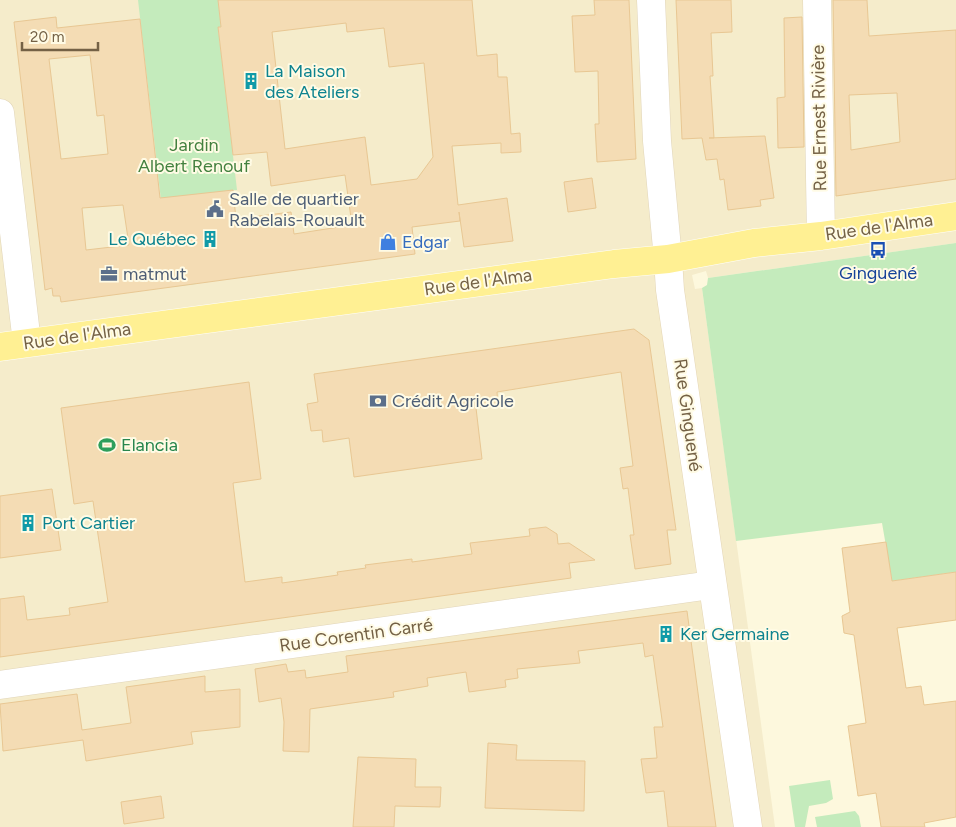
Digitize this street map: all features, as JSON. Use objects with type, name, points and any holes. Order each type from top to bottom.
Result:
[{"type":"main road","name":"Rue de l'Alma","points":[[0,347],[614,264],[668,259],[761,242],[821,236],[956,216]]},
{"type":"street","name":"Rue Ginguené","points":[[651,0],[657,141],[670,290],[748,827]]},
{"type":"street","name":"Rue Ernest Rivière","points":[[817,0],[821,236]]},
{"type":"street","points":[[0,112],[26,343]]},
{"type":"street","name":"Rue Corentin Carré","points":[[0,685],[712,585]]},
{"type":"shaded area","points":[[0,0],[956,0],[956,243],[708,278],[706,271],[692,275],[695,289],[702,288],[775,827],[0,827]]},
{"type":"green space","name":"Jardin Albert Renouf","points":[[138,0],[218,0],[221,27],[218,28],[237,190],[233,190],[195,278],[196,284],[171,287]]},
{"type":"green space","points":[[956,243],[956,572],[892,581],[882,523],[736,541],[702,288],[707,285],[708,278]]},
{"type":"green space","points":[[830,780],[833,799],[826,803],[809,806],[805,827],[795,827],[789,786]]},
{"type":"green space","points":[[855,811],[859,816],[861,827],[817,827],[815,817]]},
{"type":"building","points":[[218,0],[472,0],[477,56],[497,54],[498,77],[507,77],[511,134],[520,133],[521,152],[501,153],[501,143],[452,146],[458,205],[507,198],[513,241],[464,247],[459,212],[460,221],[412,227],[415,254],[61,302],[60,296],[53,296],[52,288],[45,290],[14,22],[56,17],[57,28],[140,19],[160,198],[233,190],[236,219],[291,212],[294,234],[352,225],[345,175],[271,186],[267,152],[233,155],[218,27],[221,27]],"holes":[[[346,23],[347,32],[384,28],[389,67],[424,63],[433,157],[417,179],[371,185],[365,137],[285,149],[272,32]],[[90,55],[97,116],[104,115],[108,154],[61,159],[49,59]],[[123,205],[129,245],[86,250],[82,208]]]},
{"type":"building","points":[[594,0],[629,0],[636,159],[597,162],[595,124],[599,124],[598,71],[575,72],[572,16],[595,15]]},
{"type":"building","points":[[676,0],[731,0],[732,32],[711,33],[713,76],[710,76],[714,138],[765,136],[774,198],[760,200],[761,206],[728,210],[724,179],[720,180],[717,159],[706,160],[702,138],[682,139]]},
{"type":"building","points":[[833,0],[867,0],[869,36],[956,30],[956,179],[836,196]],"holes":[[[897,93],[900,142],[851,150],[849,95]]]},
{"type":"building","points":[[802,17],[804,147],[778,148],[777,98],[785,97],[784,18]]},
{"type":"building","points":[[592,178],[596,208],[568,212],[564,182]]},
{"type":"building","points":[[634,329],[649,340],[676,530],[667,530],[671,564],[635,569],[630,535],[634,535],[628,488],[623,489],[620,468],[633,466],[621,372],[497,392],[498,405],[476,408],[482,459],[354,477],[349,438],[323,442],[322,430],[311,431],[307,404],[318,402],[314,374]]},
{"type":"building","points":[[249,382],[261,479],[233,483],[245,582],[282,577],[282,583],[338,575],[337,572],[366,568],[365,565],[412,559],[412,562],[472,554],[470,543],[530,536],[529,529],[546,527],[557,534],[558,544],[569,543],[595,560],[569,563],[571,578],[0,657],[0,599],[24,596],[27,620],[70,615],[69,608],[108,602],[93,501],[74,504],[61,408]]},
{"type":"building","name":"Port Cartier","points":[[52,489],[61,550],[0,558],[0,496]]},
{"type":"building","points":[[886,542],[892,581],[956,572],[956,620],[897,628],[906,688],[921,686],[924,705],[956,701],[956,817],[924,823],[925,827],[881,827],[876,793],[858,796],[848,726],[866,723],[854,635],[844,633],[842,616],[850,612],[842,548]]},
{"type":"building","points":[[687,611],[716,827],[668,827],[664,791],[646,793],[641,759],[657,758],[654,727],[663,727],[653,655],[645,657],[643,643],[578,651],[580,663],[517,669],[518,678],[505,680],[506,687],[469,692],[466,672],[427,678],[428,686],[393,692],[394,697],[310,709],[309,752],[283,751],[284,722],[281,698],[259,702],[255,669],[286,664],[288,672],[305,670],[306,678],[348,672],[346,656]]},
{"type":"building","points":[[205,676],[205,692],[240,689],[240,727],[191,732],[193,744],[86,761],[83,740],[3,751],[0,704],[77,694],[82,730],[131,723],[126,687]]},
{"type":"building","points":[[488,743],[517,745],[516,760],[585,761],[584,811],[485,808]]},
{"type":"building","points":[[358,757],[416,759],[415,787],[441,787],[440,807],[395,806],[394,827],[353,827]]},
{"type":"building","points":[[161,796],[164,818],[124,824],[121,802]]},
{"type":"place","name":"La Maison des Ateliers","points":[[251,81]]},
{"type":"place","name":"Salle de quartier Rabelais-Rouault","points":[[215,209]]},
{"type":"place","name":"Le Québec","points":[[210,239]]},
{"type":"place","name":"Edgar","points":[[388,242]]},
{"type":"place","name":"Ginguené","points":[[878,250]]},
{"type":"place","name":"matmut","points":[[109,274]]},
{"type":"place","name":"Crédit Agricole","points":[[378,401]]},
{"type":"place","name":"Elancia","points":[[107,445]]},
{"type":"place","name":"Port Cartier","points":[[28,523]]},
{"type":"place","name":"Ker Germaine","points":[[666,634]]}]
